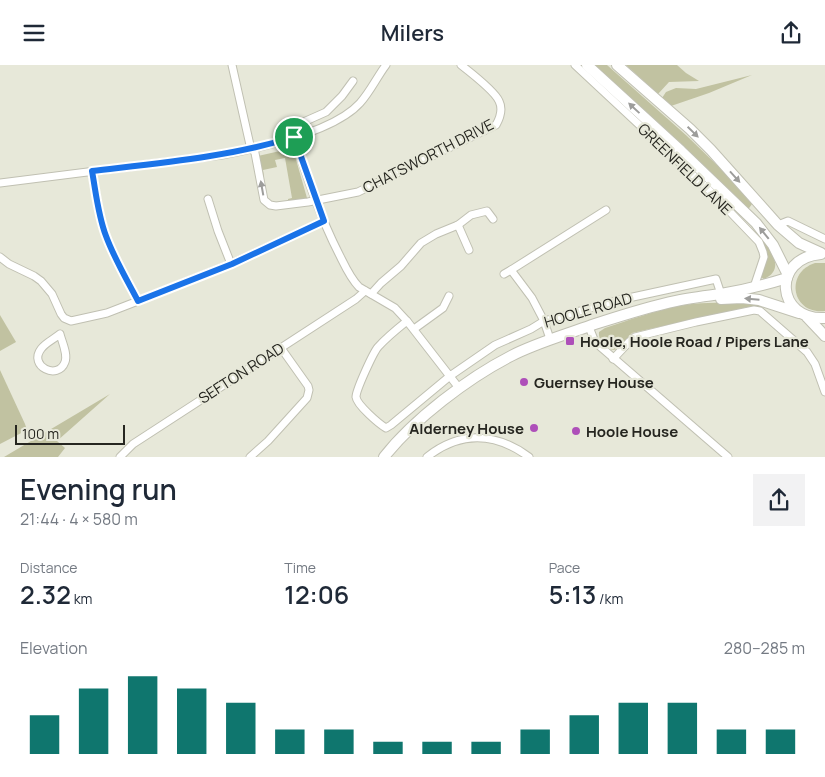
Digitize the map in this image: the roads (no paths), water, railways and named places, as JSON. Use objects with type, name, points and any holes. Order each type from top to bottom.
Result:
[{"type":"highway","name":"GREENFIELD LANE","points":[[588,65],[756,223],[773,245],[787,276],[787,297],[792,306],[802,315]]},
{"type":"highway","name":"GREENFIELD LANE","points":[[617,65],[690,129],[778,225],[799,243],[823,254]]},
{"type":"highway","points":[[787,276],[793,266],[801,259],[810,255],[823,254]]},
{"type":"highway","name":"HOOLE ROAD","points":[[384,457],[406,432],[459,388],[512,355],[550,339],[625,314],[677,301],[754,287],[787,276]]},
{"type":"highway","name":"HOOLE ROAD","points":[[677,301],[759,299],[802,315]]},
{"type":"highway","points":[[802,315],[816,319],[825,319]]},
{"type":"highway","points":[[802,315],[825,337]]},
{"type":"street","points":[[232,65],[250,145],[255,153],[263,197],[272,206],[316,201]]},
{"type":"street","points":[[0,183],[216,156],[253,149],[303,135],[335,122],[360,104],[386,65]]},
{"type":"street","name":"CHATSWORTH DRIVE","points":[[316,201],[358,192],[496,125],[501,108],[499,101],[495,95],[461,65]]},
{"type":"street","name":"GREENFIELD LANE","points":[[575,65],[708,189],[758,242],[764,257],[754,287]]},
{"type":"street","points":[[284,128],[326,112],[352,87]]},
{"type":"street","points":[[299,123],[303,135]]},
{"type":"street","points":[[294,137],[316,201],[334,245],[355,283],[368,293],[395,308],[414,329],[459,388]]},
{"type":"street","points":[[92,171],[105,234],[138,301]]},
{"type":"street","points":[[208,199],[218,231],[232,264]]},
{"type":"street","points":[[504,274],[606,210]]},
{"type":"street","name":"SEFTON ROAD","points":[[120,457],[133,444],[368,293],[401,266],[421,243],[436,234],[458,225],[471,215],[487,211],[493,219]]},
{"type":"street","points":[[0,257],[41,281],[52,294],[61,314],[62,326],[66,355],[65,363],[59,369],[51,371],[46,370],[39,363],[38,354],[62,326],[71,321],[106,313],[232,264],[324,221]]},
{"type":"street","points":[[778,225],[785,221],[792,222],[825,239]]},
{"type":"street","points":[[458,225],[469,251]]},
{"type":"street","points":[[511,270],[532,298],[544,321],[550,339]]},
{"type":"street","name":"HOOLE ROAD","points":[[407,321],[377,348],[356,397],[359,403],[381,425],[386,427],[392,425],[450,376],[496,345],[544,321],[619,300],[716,279],[721,294]]},
{"type":"street","points":[[414,329],[443,308],[449,297]]},
{"type":"street","points":[[613,359],[635,337],[754,310],[760,311],[807,351],[815,364],[825,392]]},
{"type":"street","points":[[589,327],[595,342],[613,359],[728,457]]},
{"type":"street","points":[[250,457],[268,441],[308,395],[308,386],[281,348]]},
{"type":"street","points":[[427,457],[446,444],[479,437],[504,443],[529,457]]},
{"type":"place","name":"Hoole, Hoole Road / Pipers Lane","points":[[570,341]]},
{"type":"place","name":"Guernsey House","points":[[524,382]]},
{"type":"place","name":"Alderney House","points":[[534,428]]},
{"type":"place","name":"Hoole House","points":[[576,431]]}]
